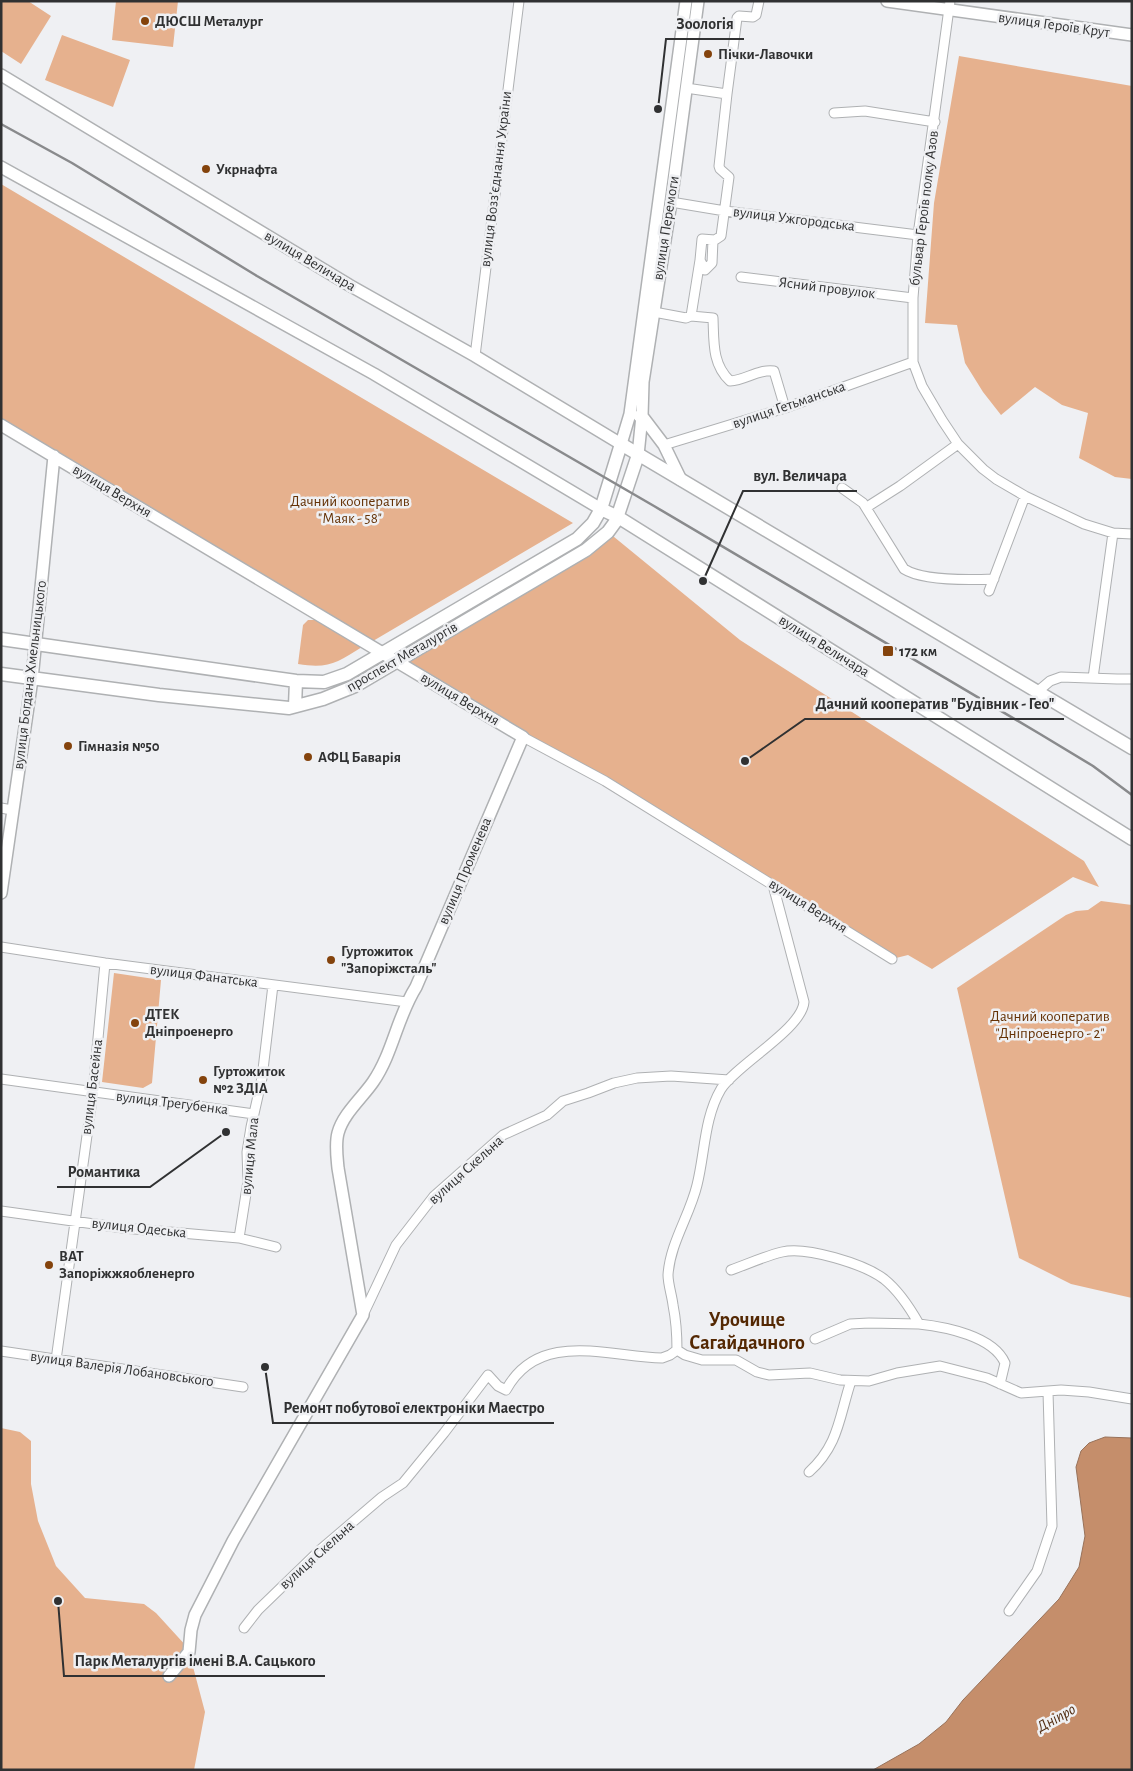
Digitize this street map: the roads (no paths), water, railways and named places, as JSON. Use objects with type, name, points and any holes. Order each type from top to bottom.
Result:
[{"type":"main road","name":"проспект Металургів","points":[[1,639],[296,681],[324,682],[347,674],[578,539],[593,523],[601,509],[621,444]]},
{"type":"main road","points":[[621,444],[1132,748]]},
{"type":"main road","name":"проспект Металургів","points":[[1,674],[159,695],[289,708],[323,699],[355,686],[586,550],[608,532],[618,517],[638,455]]},
{"type":"main road","name":"вулиця Величара","points":[[601,509],[618,517],[1132,839]]},
{"type":"main road","points":[[295,706],[296,681]]},
{"type":"street","name":"вулиця Воззʼєднання України","points":[[474,356],[519,1]]},
{"type":"street","name":"вулиця Перемоги","points":[[621,444],[630,414],[686,1]]},
{"type":"street","name":"вулиця Перемоги","points":[[638,455],[643,382],[671,202],[698,1]]},
{"type":"street","points":[[691,316],[702,239],[713,240],[721,236],[725,211],[729,177],[719,166],[736,19],[739,16],[753,17],[756,15],[759,1]]},
{"type":"street","name":"вулиця Героїв Крут","points":[[887,1],[950,6],[1132,35]]},
{"type":"street","name":"бульвар Героїв полку Азов","points":[[950,6],[918,235],[913,298],[913,362],[932,405],[958,444],[982,469],[1025,496],[1084,524],[1114,532],[1132,534]]},
{"type":"street","name":"вулиця Величара","points":[[1,75],[349,285],[474,356],[621,444]]},
{"type":"street","points":[[686,88],[727,94]]},
{"type":"street","points":[[834,113],[865,111],[935,122]]},
{"type":"street","points":[[1,167],[374,374],[601,509]]},
{"type":"street","name":"вулиця Ужгородська","points":[[671,202],[725,211],[918,235]]},
{"type":"street","name":"Ясний провулок","points":[[741,277],[913,298]]},
{"type":"street","points":[[654,312],[686,318],[691,316],[713,318],[714,350],[719,368],[730,381],[740,380],[766,370],[774,371],[785,408]]},
{"type":"street","name":"вулиця Гетьманська","points":[[664,445],[785,408],[913,362]]},
{"type":"street","points":[[630,414],[642,416],[664,445],[681,480]]},
{"type":"street","name":"вулиця Верхня","points":[[1,425],[382,654],[523,737],[605,781],[892,959]]},
{"type":"street","points":[[867,508],[958,444]]},
{"type":"street","name":"вулиця Богдана Хмельницького","points":[[1,894],[7,809],[32,678],[54,456]]},
{"type":"street","points":[[842,488],[855,496],[867,508],[904,569],[913,574],[969,580],[994,579]]},
{"type":"street","points":[[989,591],[1025,496]]},
{"type":"street","points":[[1093,678],[1114,532]]},
{"type":"street","points":[[1037,692],[1050,681],[1060,677],[1132,678]]},
{"type":"street","name":"вулиця Променева","points":[[363,1315],[338,1168],[336,1146],[338,1132],[346,1118],[374,1081],[390,1050],[406,1002],[416,987],[523,737]]},
{"type":"street","points":[[773,885],[804,1002],[803,1007],[793,1022],[722,1087],[712,1105],[698,1184],[690,1209],[674,1246],[668,1276],[677,1327],[677,1350],[685,1356],[702,1360],[736,1360],[752,1369],[769,1375],[810,1373],[851,1381],[870,1381],[897,1373],[940,1366],[976,1374],[1021,1393],[1061,1390],[1089,1392],[1132,1399]]},
{"type":"street","name":"вулиця Фанатська","points":[[1,947],[105,963],[406,1002]]},
{"type":"street","name":"вулиця Басейна","points":[[56,1360],[93,1092],[105,963]]},
{"type":"street","name":"вулиця Мала","points":[[239,1238],[248,1181],[247,1152],[250,1127],[262,1078],[273,985]]},
{"type":"street","name":"вулиця Скельна","points":[[169,1676],[189,1652],[191,1630],[196,1615],[233,1541],[363,1315],[396,1245],[434,1196],[503,1136],[547,1115],[563,1101],[588,1094],[614,1083],[637,1078],[671,1076],[729,1080]]},
{"type":"street","name":"вулиця Трегубенка","points":[[1,1079],[254,1114]]},
{"type":"street","name":"вулиця Одеська","points":[[1,1211],[123,1228],[239,1238],[276,1247]]},
{"type":"street","points":[[731,1270],[783,1251],[803,1251],[821,1254],[868,1270],[884,1280],[910,1308],[919,1324]]},
{"type":"street","points":[[815,1339],[850,1324],[869,1323],[919,1324],[965,1334],[980,1339],[1000,1356],[1005,1364],[1000,1384]]},
{"type":"street","name":"вулиця Скельна","points":[[244,1628],[263,1605],[320,1550],[382,1497],[403,1483],[444,1433],[488,1374],[498,1386],[506,1390],[512,1378],[526,1366],[539,1358],[556,1353],[586,1349],[662,1358],[677,1350]]},
{"type":"street","name":"вулиця Валерія Лобановського","points":[[1,1351],[243,1387]]},
{"type":"street","points":[[809,1472],[822,1461],[832,1445],[846,1404],[851,1381]]},
{"type":"street","points":[[1009,1611],[1037,1571],[1052,1526],[1048,1392]]},
{"type":"water","name":"Дніпро","points":[[1105,1437],[1132,1438],[1132,1770],[873,1770],[919,1744],[946,1722],[963,1700],[1059,1599],[1079,1567],[1085,1536],[1076,1467],[1081,1451],[1089,1443]]},
{"type":"railway","points":[[1,124],[72,163],[257,276],[654,506],[1040,734],[1093,766],[1132,795]]},
{"type":"place","name":"ДЮСШ Металург","points":[[145,21]]},
{"type":"place","name":"Пічки-Лавочки","points":[[708,54]]},
{"type":"place","name":"Зоологія","points":[[658,109]]},
{"type":"place","name":"Укрнафта","points":[[206,169]]},
{"type":"place","name":"вул. Величара","points":[[703,581]]},
{"type":"place","name":"172 км","points":[[888,651]]},
{"type":"place","name":"Гімназія №50","points":[[68,746]]},
{"type":"place","name":"АФЦ Баварiя","points":[[308,757]]},
{"type":"place","name":"Дачний кооператив \"Будівник - Гео\"","points":[[745,761]]},
{"type":"place","name":"Гуртожиток \"Запоріжсталь\"","points":[[331,960]]},
{"type":"place","name":"ДТЕК Дніпроенерго","points":[[135,1023]]},
{"type":"place","name":"Гуртожиток №2 ЗДІА","points":[[203,1080]]},
{"type":"place","name":"Романтика","points":[[226,1132]]},
{"type":"place","name":"ВАТ Запоріжжяобленерго","points":[[49,1265]]},
{"type":"place","name":"Ремонт побутової електроніки Маестро","points":[[265,1367]]},
{"type":"place","name":"Парк Металургів імені В.А. Сацького","points":[[58,1601]]},
{"type":"district","name":"Урочище Сагайдачного","points":[[747,1332]]},
{"type":"park label","name":"Дачний кооператив \"Маяк - 58\"","points":[[350,510]]},
{"type":"park label","name":"Дачний кооператив \"Дніпроенерго - 2\"","points":[[1050,1024]]}]
